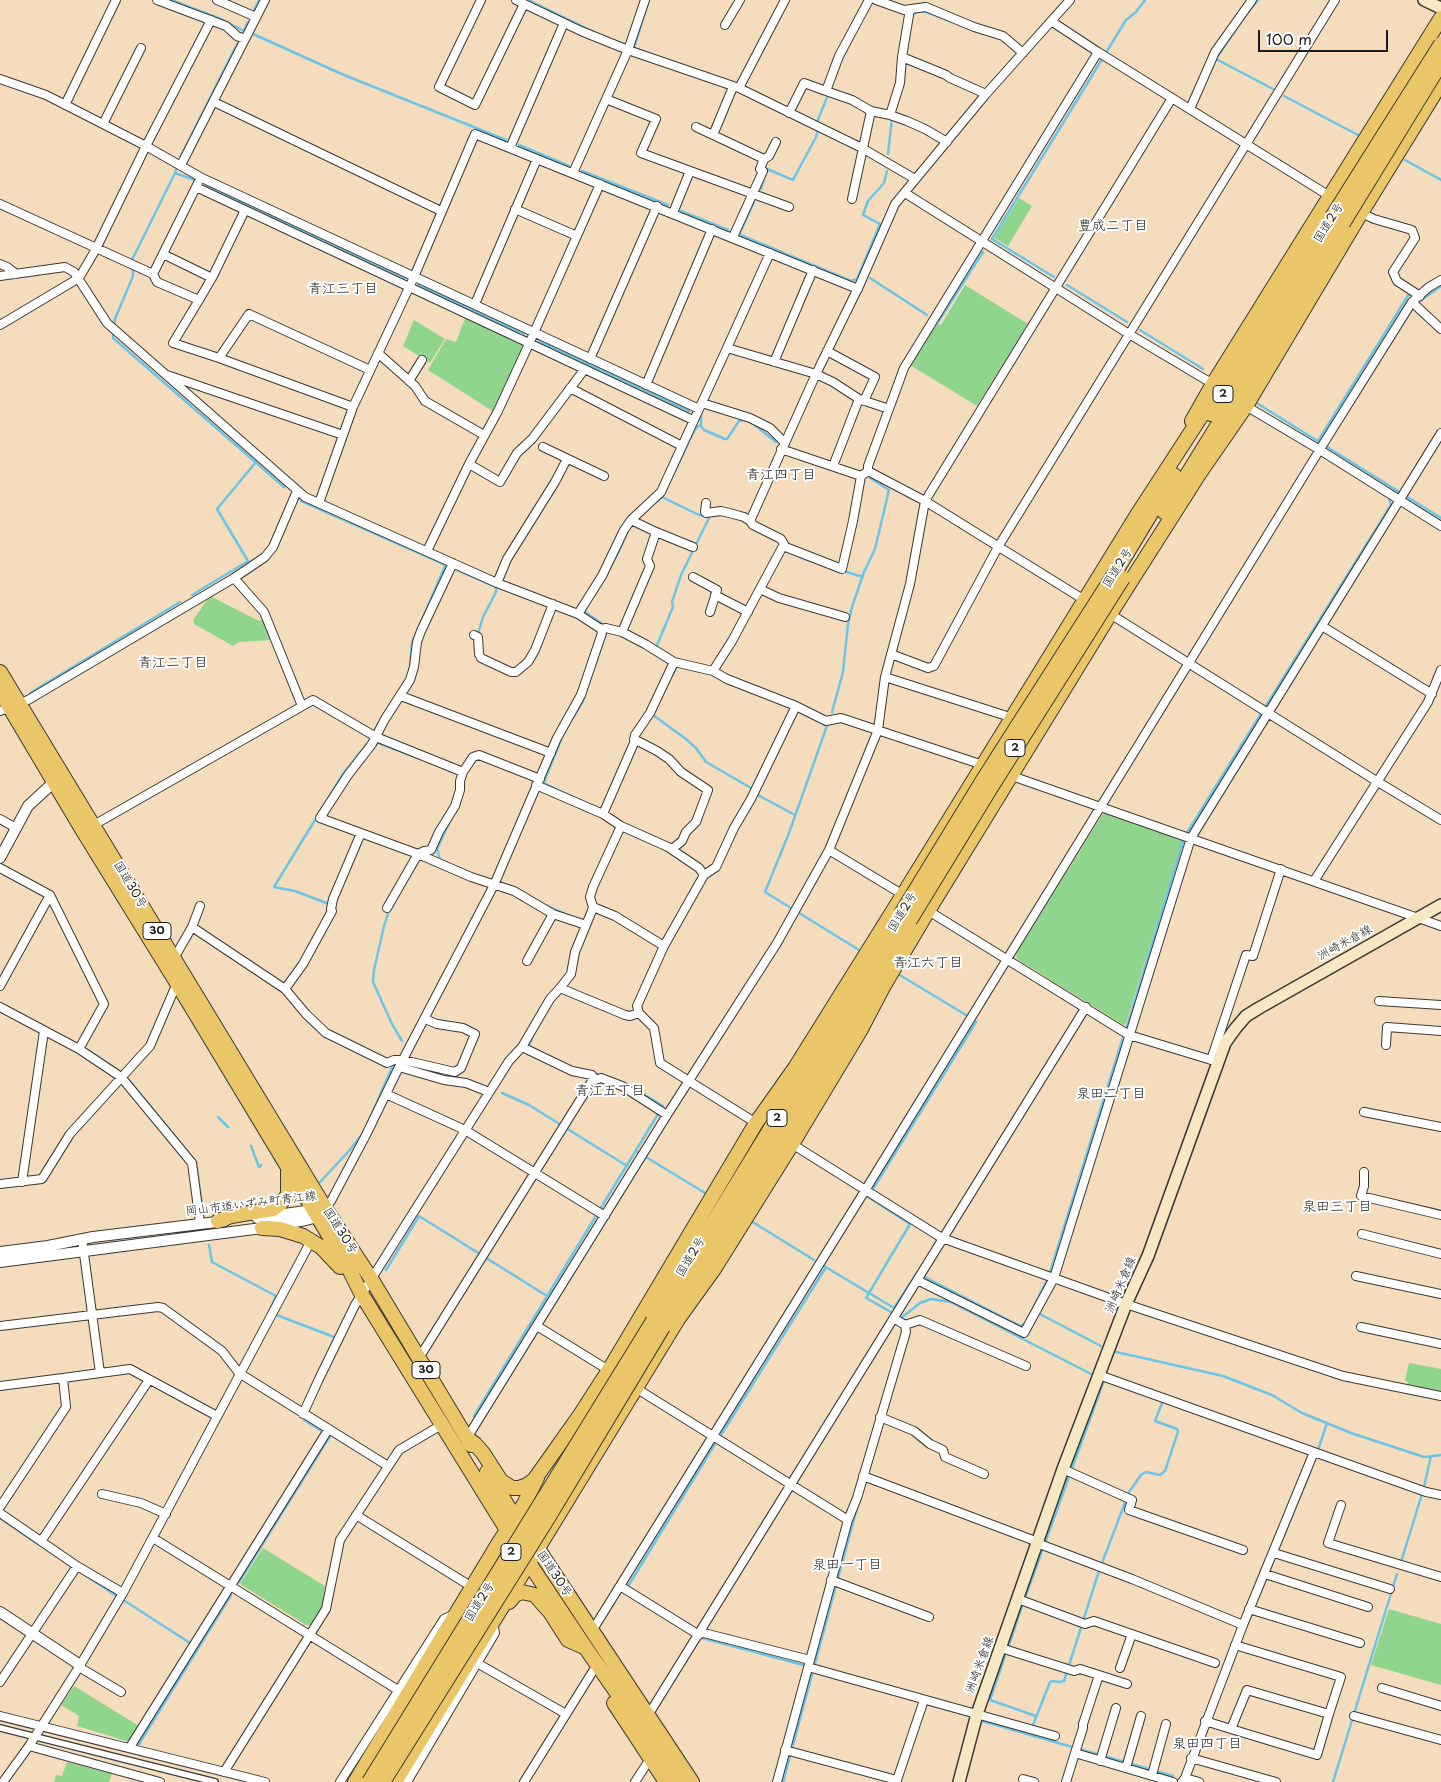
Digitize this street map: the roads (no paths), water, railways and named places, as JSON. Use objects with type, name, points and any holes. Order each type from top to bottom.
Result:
[{"type":"highway","points":[[467,1438],[483,1453],[502,1480],[512,1488],[519,1488],[534,1480],[580,1415],[609,1370],[756,1123],[795,1068],[1013,718],[1139,512],[1213,384],[1441,18]]},
{"type":"highway","name":"国道2号","points":[[383,1782],[548,1518],[658,1324],[699,1244],[995,780],[1119,575],[1307,278],[1337,220],[1441,44]]},
{"type":"highway","name":"国道2号","points":[[1119,575],[1216,406],[1441,63]]},
{"type":"highway","name":"2","points":[[1199,474],[1246,406],[1441,83]]},
{"type":"highway","points":[[395,1782],[678,1319],[714,1270],[792,1144],[860,1031],[883,987],[928,911],[1110,614],[1199,474],[1219,437],[1282,335],[1307,278]]},
{"type":"highway","points":[[1139,512],[1202,416],[1216,406]]},
{"type":"highway","name":"国道30号","points":[[0,672],[10,708],[88,828],[180,979],[318,1211],[360,1291],[443,1424],[511,1524],[538,1549],[592,1631],[674,1775]]},
{"type":"highway","name":"国道30号","points":[[0,690],[54,782],[88,828]]},
{"type":"highway","name":"国道2号","points":[[369,1782],[863,1002],[906,917]]},
{"type":"highway","name":"国道30号","points":[[180,979],[288,1168],[318,1211],[372,1280],[467,1438],[530,1563],[585,1647],[674,1775],[692,1782]]},
{"type":"highway","points":[[811,1084],[827,1072],[865,1011],[883,987]]},
{"type":"highway","points":[[699,1244],[725,1189],[779,1100],[795,1068]]},
{"type":"highway","points":[[218,1221],[231,1216],[273,1209],[279,1205],[288,1195],[288,1168]]},
{"type":"highway","points":[[262,1228],[290,1231],[311,1240],[331,1257],[360,1291]]},
{"type":"highway","points":[[355,1782],[401,1695],[458,1612],[544,1466]]},
{"type":"highway","points":[[493,1622],[515,1595],[522,1592],[529,1593],[541,1600],[568,1640],[585,1647],[593,1671],[650,1759],[674,1775]]},
{"type":"highway","points":[[592,1631],[622,1666],[703,1782]]},
{"type":"main road","points":[[1424,0],[1441,8]]},
{"type":"main road","name":"洲崎米倉線","points":[[959,1782],[977,1714],[1000,1648],[1068,1471],[1099,1375],[1126,1304],[1148,1256],[1215,1061],[1225,1043],[1246,1016],[1441,905]]},
{"type":"street","points":[[65,105],[116,0]]},
{"type":"street","points":[[157,0],[226,26],[237,36],[245,39]]},
{"type":"street","points":[[217,0],[256,17]]},
{"type":"street","points":[[182,165],[265,0]]},
{"type":"street","points":[[481,0],[439,87],[475,104],[520,2],[564,23],[738,87],[862,148],[915,179]]},
{"type":"street","points":[[572,173],[629,47],[645,0]]},
{"type":"street","points":[[725,25],[740,0]]},
{"type":"street","points":[[713,135],[786,0]]},
{"type":"street","points":[[828,91],[839,56],[869,0]]},
{"type":"street","points":[[876,0],[904,10],[926,7],[974,27],[1003,36],[1023,53]]},
{"type":"street","points":[[892,115],[900,83],[913,9],[920,0]]},
{"type":"street","points":[[750,521],[782,446],[858,289],[895,204],[986,94],[1070,0]]},
{"type":"street","points":[[1190,109],[1215,52],[1252,0]]},
{"type":"street","points":[[891,654],[928,668],[934,666],[998,547],[1335,0]]},
{"type":"street","points":[[0,326],[79,278],[96,249],[146,146],[212,20]]},
{"type":"street","points":[[1051,22],[1330,196],[1374,219],[1412,230],[1415,238],[1393,272],[1397,281],[1420,296]]},
{"type":"street","points":[[510,148],[564,23]]},
{"type":"street","points":[[103,124],[141,48]]},
{"type":"street","points":[[868,472],[868,466],[904,368],[1102,55]]},
{"type":"street","points":[[903,58],[946,75],[986,94]]},
{"type":"street","points":[[0,79],[45,95],[182,165],[186,170],[202,178],[474,304],[534,334],[646,385],[700,406],[750,418],[770,428],[782,446],[861,476]]},
{"type":"street","points":[[790,111],[804,83],[852,100],[871,111],[892,115],[925,129],[946,142]]},
{"type":"street","points":[[467,1438],[537,1326],[601,1214],[642,1154],[663,1113],[690,1080],[777,943],[829,850],[878,730],[885,677],[910,584],[925,501],[1172,98]]},
{"type":"street","points":[[606,99],[656,119],[641,154],[789,207]]},
{"type":"street","points":[[214,102],[441,211]]},
{"type":"street","points":[[852,199],[871,111]]},
{"type":"street","points":[[696,127],[764,159]]},
{"type":"street","points":[[319,502],[353,406],[414,277],[475,134],[858,289]]},
{"type":"street","points":[[733,238],[763,171],[760,169],[764,159],[769,156],[776,142]]},
{"type":"street","points":[[474,304],[537,159]]},
{"type":"street","points":[[673,213],[690,171]]},
{"type":"street","points":[[153,274],[202,178]]},
{"type":"street","points":[[427,551],[534,334],[600,184]]},
{"type":"street","points":[[196,187],[694,420]]},
{"type":"street","points":[[905,193],[1129,334],[1213,384]]},
{"type":"street","points":[[0,204],[153,274],[157,282],[199,300]]},
{"type":"street","points":[[590,359],[656,206]]},
{"type":"street","points":[[515,209],[577,236]]},
{"type":"street","points":[[245,210],[212,278],[173,343],[353,406]]},
{"type":"street","points":[[646,385],[712,229]]},
{"type":"street","points":[[578,614],[602,576],[624,530],[661,492],[770,253]]},
{"type":"street","points":[[163,254],[212,278]]},
{"type":"street","points":[[0,264],[16,274]]},
{"type":"street","points":[[0,276],[66,267],[74,272],[107,323],[114,330],[297,491],[305,497],[427,551],[452,566],[578,614],[601,629],[606,628],[622,632],[674,662],[713,671],[727,679],[796,706],[826,721],[841,718],[878,730],[1188,836],[1441,926]]},
{"type":"street","points":[[774,362],[813,270]]},
{"type":"street","points":[[592,1631],[624,1588],[713,1436],[1412,302],[1441,280]]},
{"type":"street","points":[[1412,302],[1441,329]]},
{"type":"street","points":[[219,358],[249,314],[370,370]]},
{"type":"street","points":[[727,348],[816,374],[833,382],[861,400],[889,409]]},
{"type":"street","points":[[827,351],[875,377],[861,400],[836,461]]},
{"type":"street","points":[[378,353],[415,386],[425,401],[484,436]]},
{"type":"street","points":[[409,381],[422,360]]},
{"type":"street","points":[[469,464],[500,482],[517,454],[532,439],[584,370]]},
{"type":"street","points":[[163,374],[343,435]]},
{"type":"street","points":[[570,388],[682,446]]},
{"type":"street","points":[[1246,406],[1322,446],[1441,526]]},
{"type":"street","points":[[919,1276],[1024,1334],[1054,1278],[1188,836],[1265,711],[1322,626],[1397,496],[1441,433]]},
{"type":"street","points":[[543,447],[604,476]]},
{"type":"street","points":[[497,583],[507,559],[555,482],[567,459]]},
{"type":"street","points":[[868,472],[925,501],[1378,782],[1441,819]]},
{"type":"street","points":[[861,476],[868,472]]},
{"type":"street","points":[[783,546],[842,569],[861,476]]},
{"type":"street","points":[[10,708],[28,700],[265,558],[273,547],[297,491]]},
{"type":"street","points":[[706,503],[704,512],[727,512],[744,517],[753,525],[781,538],[784,544],[748,612],[713,671]]},
{"type":"street","points":[[633,521],[693,546]]},
{"type":"street","points":[[622,632],[650,566],[647,559],[656,532]]},
{"type":"street","points":[[452,566],[434,600],[421,631],[410,680],[320,818],[420,855],[471,877],[514,891],[553,914],[586,925]]},
{"type":"street","points":[[693,577],[717,590],[710,612]]},
{"type":"street","points":[[234,578],[264,612],[302,706]]},
{"type":"street","points":[[760,589],[779,598],[845,617]]},
{"type":"street","points":[[715,595],[748,612]]},
{"type":"street","points":[[474,635],[478,637],[481,658],[511,672],[516,672],[528,662],[535,650],[553,604]]},
{"type":"street","points":[[1322,626],[1432,694]]},
{"type":"street","points":[[318,1211],[330,1201],[366,1135],[401,1063],[494,885],[551,752],[581,695],[602,633],[601,629]]},
{"type":"street","points":[[603,814],[635,735],[650,713],[674,662]]},
{"type":"street","points":[[1314,881],[1428,702],[1441,670]]},
{"type":"street","points":[[885,677],[1013,718]]},
{"type":"street","points":[[401,696],[551,752]]},
{"type":"street","points":[[88,828],[313,700],[373,738],[462,774]]},
{"type":"street","points":[[756,1123],[660,1063],[654,1028],[639,1013],[637,1006],[664,946],[704,875],[716,867],[796,706]]},
{"type":"street","points":[[634,739],[658,751],[669,759],[680,772],[708,790],[696,822],[686,832],[682,841],[672,849]]},
{"type":"street","points":[[387,908],[420,855],[424,851],[431,850],[439,832],[455,806],[462,774],[473,757],[480,755],[603,814],[621,826],[672,849],[699,868],[704,875]]},
{"type":"street","points":[[0,858],[28,806],[54,782]]},
{"type":"street","points":[[0,819],[16,828]]},
{"type":"street","points":[[621,826],[590,897],[595,908],[615,916],[664,946]]},
{"type":"street","points":[[285,989],[303,964],[332,911],[333,899],[361,833]]},
{"type":"street","points":[[829,850],[1129,1035],[1215,1061],[1246,955],[1253,956],[1281,869]]},
{"type":"street","points":[[0,868],[50,895],[104,1004],[79,1049]]},
{"type":"street","points":[[0,986],[50,895]]},
{"type":"street","points":[[170,963],[192,927],[200,906]]},
{"type":"street","points":[[304,1414],[360,1291],[372,1280],[509,1061],[522,1047],[550,998],[570,974],[575,952],[595,908]]},
{"type":"street","points":[[526,961],[553,914]]},
{"type":"street","points":[[192,927],[285,989],[295,1003],[324,1032],[387,1063],[394,1060],[444,1080],[466,1083],[489,1092]]},
{"type":"street","points":[[0,1184],[42,1179],[70,1134],[150,1046],[180,979]]},
{"type":"street","points":[[560,988],[625,1015],[630,1016],[639,1013]]},
{"type":"street","points":[[1379,1001],[1441,1005]]},
{"type":"street","points":[[0,1007],[79,1049],[121,1077],[192,1163],[200,1223]]},
{"type":"street","points":[[652,1709],[792,1486],[942,1238],[1086,1007]]},
{"type":"street","points":[[401,1063],[455,1072],[461,1068],[475,1034],[464,1028],[437,1024],[425,1018]]},
{"type":"street","points":[[1386,1045],[1387,1027],[1441,1031]]},
{"type":"street","points":[[22,1182],[44,1031]]},
{"type":"street","points":[[522,1047],[572,1071],[592,1075],[595,1080]]},
{"type":"street","points":[[419,1358],[592,1080],[601,1078],[622,1086],[663,1113]]},
{"type":"street","points":[[386,1094],[465,1130],[601,1214]]},
{"type":"street","points":[[1364,1112],[1441,1127]]},
{"type":"street","points":[[792,1144],[942,1238],[1126,1304],[1343,1376],[1441,1396]]},
{"type":"street","points":[[1364,1172],[1362,1196],[1441,1215]]},
{"type":"street","name":"岡山市道いずみ町青江線","points":[[0,1252],[200,1223],[318,1211]]},
{"type":"street","name":"岡山市道いずみ町青江線","points":[[0,1262],[262,1228],[318,1211]]},
{"type":"street","points":[[1362,1234],[1441,1254]]},
{"type":"street","points":[[82,1239],[100,1373]]},
{"type":"street","points":[[3,1782],[29,1746],[123,1594],[311,1240]]},
{"type":"street","points":[[1356,1276],[1441,1294]]},
{"type":"street","points":[[0,1326],[158,1306],[222,1351],[239,1373],[304,1414],[326,1432],[388,1466]]},
{"type":"street","points":[[896,1316],[908,1324]]},
{"type":"street","points":[[908,1324],[920,1320],[1026,1366]]},
{"type":"street","points":[[777,1782],[788,1751],[835,1581],[848,1520],[865,1477],[908,1324]]},
{"type":"street","points":[[537,1326],[848,1520]]},
{"type":"street","points":[[1361,1327],[1441,1344]]},
{"type":"street","points":[[0,1386],[130,1369],[217,1416]]},
{"type":"street","points":[[1099,1375],[1426,1492],[1441,1495]]},
{"type":"street","points":[[0,1507],[66,1407],[63,1378]]},
{"type":"street","points":[[42,1540],[149,1380]]},
{"type":"street","points":[[882,1418],[914,1431],[930,1444],[943,1450],[945,1457],[984,1474]]},
{"type":"street","points":[[224,1772],[326,1609],[340,1540],[399,1450],[443,1424]]},
{"type":"street","points":[[130,1747],[326,1432]]},
{"type":"street","points":[[1199,1782],[1183,1780],[1243,1625],[1252,1610],[1276,1553],[1314,1452]]},
{"type":"street","points":[[1068,1471],[1132,1500],[1129,1510],[1243,1550]]},
{"type":"street","points":[[865,1477],[1101,1567],[1243,1625]]},
{"type":"street","points":[[102,1494],[141,1503],[166,1514]]},
{"type":"street","points":[[1341,1505],[1328,1543],[1441,1577]]},
{"type":"street","points":[[0,1513],[42,1540],[76,1568],[123,1594]]},
{"type":"street","points":[[356,1515],[472,1587]]},
{"type":"street","points":[[153,1538],[401,1695],[340,1782]]},
{"type":"street","points":[[1276,1553],[1390,1589]]},
{"type":"street","points":[[0,1682],[76,1568]]},
{"type":"street","points":[[1267,1574],[1368,1607]]},
{"type":"street","points":[[835,1581],[929,1617]]},
{"type":"street","points":[[624,1588],[700,1633],[924,1702],[977,1714],[1055,1736]]},
{"type":"street","points":[[1018,1600],[1084,1623],[1094,1621],[1214,1663]]},
{"type":"street","points":[[1252,1610],[1360,1643]]},
{"type":"street","points":[[0,1612],[121,1692]]},
{"type":"street","points":[[407,1782],[496,1633],[493,1622]]},
{"type":"street","points":[[1120,1668],[1132,1634]]},
{"type":"street","points":[[1205,1722],[1317,1755],[1341,1677],[1235,1645]]},
{"type":"street","points":[[1000,1648],[1074,1671],[1080,1669],[1127,1684]]},
{"type":"street","points":[[477,1663],[566,1714]]},
{"type":"street","points":[[524,1782],[593,1671]]},
{"type":"street","points":[[1066,1782],[1099,1675]]},
{"type":"street","points":[[1382,1688],[1441,1706]]},
{"type":"street","points":[[1231,1729],[1247,1690],[1330,1714]]},
{"type":"street","points":[[788,1751],[897,1780],[924,1702]]},
{"type":"street","points":[[1101,1758],[1116,1708]]},
{"type":"street","points":[[0,1716],[265,1782]]},
{"type":"street","points":[[1127,1765],[1141,1716]]},
{"type":"street","points":[[1354,1716],[1441,1740]]},
{"type":"street","points":[[1153,1772],[1166,1724]]},
{"type":"street","points":[[0,1728],[214,1782]]},
{"type":"street","points":[[29,1746],[160,1782]]},
{"type":"street","points":[[1076,1750],[1153,1772],[1173,1782]]},
{"type":"street","points":[[1191,1758],[1276,1782]]},
{"type":"street","points":[[636,1782],[650,1759]]},
{"type":"street","points":[[1023,1779],[1034,1782]]},
{"type":"waterway","points":[[171,0],[221,19],[244,31]]},
{"type":"waterway","points":[[254,10],[259,0]]},
{"type":"waterway","points":[[528,0],[594,32]]},
{"type":"waterway","points":[[634,48],[649,0]]},
{"type":"waterway","points":[[1054,277],[992,239],[1126,20],[1136,12],[1145,0]]},
{"type":"waterway","points":[[1248,12],[1258,0]]},
{"type":"waterway","points":[[912,15],[918,11],[926,12],[982,33]]},
{"type":"waterway","points":[[244,30],[248,22]]},
{"type":"waterway","points":[[1237,27],[1216,59],[1273,89]]},
{"type":"waterway","points":[[253,34],[344,75],[506,140]]},
{"type":"waterway","points":[[613,40],[650,54]]},
{"type":"waterway","points":[[181,156],[237,44]]},
{"type":"waterway","points":[[841,60],[847,50]]},
{"type":"waterway","points":[[817,122],[829,93]]},
{"type":"waterway","points":[[1284,96],[1358,135]]},
{"type":"waterway","points":[[888,154],[892,118]]},
{"type":"waterway","points":[[761,189],[767,169],[793,180],[818,130]]},
{"type":"waterway","points":[[519,145],[569,166]]},
{"type":"waterway","points":[[1405,160],[1441,180]]},
{"type":"waterway","points":[[177,166],[175,173],[195,180]]},
{"type":"waterway","points":[[582,171],[668,205]]},
{"type":"waterway","points":[[738,234],[851,281],[857,279],[880,224],[863,215],[868,201],[884,183],[887,171]]},
{"type":"waterway","points":[[175,173],[132,260],[133,276],[115,319],[113,338],[284,487]]},
{"type":"waterway","points":[[206,185],[405,278]]},
{"type":"waterway","points":[[739,235],[754,202]]},
{"type":"waterway","points":[[681,211],[728,230]]},
{"type":"waterway","points":[[938,322],[983,252]]},
{"type":"waterway","points":[[870,278],[927,315]]},
{"type":"waterway","points":[[418,285],[525,334]]},
{"type":"waterway","points":[[1067,285],[1127,322]]},
{"type":"waterway","points":[[1419,300],[1441,286]]},
{"type":"waterway","points":[[1318,441],[1409,294],[1411,295]]},
{"type":"waterway","points":[[1140,330],[1203,369]]},
{"type":"waterway","points":[[539,341],[689,411]]},
{"type":"waterway","points":[[1255,402],[1441,518]]},
{"type":"waterway","points":[[701,415],[701,426],[704,430],[725,439],[727,439],[739,421],[745,420],[751,422],[776,442]]},
{"type":"waterway","points":[[656,502],[663,496],[694,431],[701,425]]},
{"type":"waterway","points":[[192,595],[248,561],[217,509],[256,462]]},
{"type":"waterway","points":[[832,712],[843,672],[848,624],[852,607],[864,572],[875,549],[889,490],[870,478]]},
{"type":"waterway","points":[[1127,1026],[1188,831],[1391,505],[1389,498],[1395,489]]},
{"type":"waterway","points":[[662,497],[699,515],[706,516]]},
{"type":"waterway","points":[[301,501],[496,587],[496,592],[483,617],[478,634]]},
{"type":"waterway","points":[[657,645],[673,607],[672,602],[681,575],[710,516]]},
{"type":"waterway","points":[[600,586],[629,528]]},
{"type":"waterway","points":[[800,557],[811,561]]},
{"type":"waterway","points":[[410,668],[412,643],[445,566]]},
{"type":"waterway","points":[[843,571],[863,577]]},
{"type":"waterway","points":[[30,693],[180,602]]},
{"type":"waterway","points":[[586,607],[585,612],[601,623]]},
{"type":"waterway","points":[[572,719],[582,703],[606,633]]},
{"type":"waterway","points":[[672,676],[677,666]]},
{"type":"waterway","points":[[655,710],[653,715],[686,739],[696,748],[706,762],[751,788]]},
{"type":"waterway","points":[[329,904],[295,891],[274,887],[343,774],[370,740],[379,722]]},
{"type":"waterway","points":[[828,723],[789,833],[765,892],[859,950]]},
{"type":"waterway","points":[[565,730],[544,782],[596,808]]},
{"type":"waterway","points":[[376,742],[418,758]]},
{"type":"waterway","points":[[756,794],[795,815]]},
{"type":"waterway","points":[[440,860],[437,849],[451,819]]},
{"type":"waterway","points":[[545,905],[567,915]]},
{"type":"waterway","points":[[390,908],[384,926],[373,982],[402,1041]]},
{"type":"waterway","points":[[898,974],[966,1015]]},
{"type":"waterway","points":[[0,1003],[34,1021]]},
{"type":"waterway","points":[[873,1189],[975,1021]]},
{"type":"waterway","points":[[533,1035],[529,1046],[540,1052]]},
{"type":"waterway","points":[[1050,1272],[1123,1037]]},
{"type":"waterway","points":[[89,1051],[118,1070]]},
{"type":"waterway","points":[[368,1123],[393,1065]]},
{"type":"waterway","points":[[474,1416],[663,1106],[627,1084],[594,1073]]},
{"type":"waterway","points":[[464,1079],[483,1086]]},
{"type":"waterway","points":[[129,1080],[196,1162],[203,1211]]},
{"type":"waterway","points":[[502,1093],[529,1105],[627,1166]]},
{"type":"waterway","points":[[218,1117],[228,1127]]},
{"type":"waterway","points":[[320,1182],[364,1132]]},
{"type":"waterway","points":[[251,1146],[259,1167],[261,1165]]},
{"type":"waterway","points":[[636,1151],[705,1193]]},
{"type":"waterway","points":[[868,1196],[910,1224],[866,1298],[907,1321]]},
{"type":"waterway","points":[[386,1270],[419,1216],[547,1296]]},
{"type":"waterway","points":[[751,1221],[814,1260]]},
{"type":"waterway","points":[[209,1245],[212,1262],[276,1296],[269,1312]]},
{"type":"waterway","points":[[824,1266],[894,1308],[917,1273],[1020,1326],[1025,1324],[1032,1310],[1101,1346]]},
{"type":"waterway","points":[[721,1435],[826,1267]]},
{"type":"waterway","points":[[1032,1310],[1047,1280]]},
{"type":"waterway","points":[[901,1318],[920,1303],[931,1299],[951,1302],[1091,1374]]},
{"type":"waterway","points":[[274,1314],[334,1337]]},
{"type":"waterway","points":[[1112,1351],[1223,1376],[1272,1395],[1302,1413],[1351,1433],[1424,1457],[1441,1455]]},
{"type":"waterway","points":[[1025,1598],[1103,1380]]},
{"type":"waterway","points":[[1033,1725],[1050,1682],[1064,1681],[1099,1571],[1129,1492],[1141,1475],[1146,1472],[1160,1475],[1165,1471],[1178,1432],[1177,1429],[1155,1421],[1162,1403]]},
{"type":"waterway","points":[[239,1582],[330,1436],[304,1419]]},
{"type":"waterway","points":[[1318,1450],[1327,1423]]},
{"type":"waterway","points":[[627,1588],[715,1444]]},
{"type":"waterway","points":[[1424,1487],[1431,1456]]},
{"type":"waterway","points":[[1250,1617],[1311,1470]]},
{"type":"waterway","points":[[1401,1562],[1422,1494]]},
{"type":"waterway","points":[[783,1782],[857,1508]]},
{"type":"waterway","points":[[0,1518],[38,1544]]},
{"type":"waterway","points":[[1333,1782],[1397,1574]]},
{"type":"waterway","points":[[85,1575],[115,1595]]},
{"type":"waterway","points":[[139,1744],[231,1595]]},
{"type":"waterway","points":[[125,1601],[193,1645]]},
{"type":"waterway","points":[[1009,1645],[1022,1606]]},
{"type":"waterway","points":[[702,1638],[807,1666]]},
{"type":"waterway","points":[[1005,1656],[990,1700],[1036,1716]]},
{"type":"waterway","points":[[924,1703],[970,1716]]},
{"type":"waterway","points":[[982,1721],[1173,1776]]},
{"type":"district","name":"豊成二丁目","points":[[1113,226]]},
{"type":"district","name":"青江三丁目","points":[[343,289]]},
{"type":"district","name":"青江四丁目","points":[[781,475]]},
{"type":"district","name":"青江二丁目","points":[[173,663]]},
{"type":"district","name":"青江六丁目","points":[[928,963]]},
{"type":"district","name":"青江五丁目","points":[[610,1091]]},
{"type":"district","name":"泉田二丁目","points":[[1111,1094]]},
{"type":"district","name":"泉田三丁目","points":[[1337,1207]]},
{"type":"district","name":"泉田一丁目","points":[[847,1565]]},
{"type":"district","name":"泉田四丁目","points":[[1207,1744]]}]
